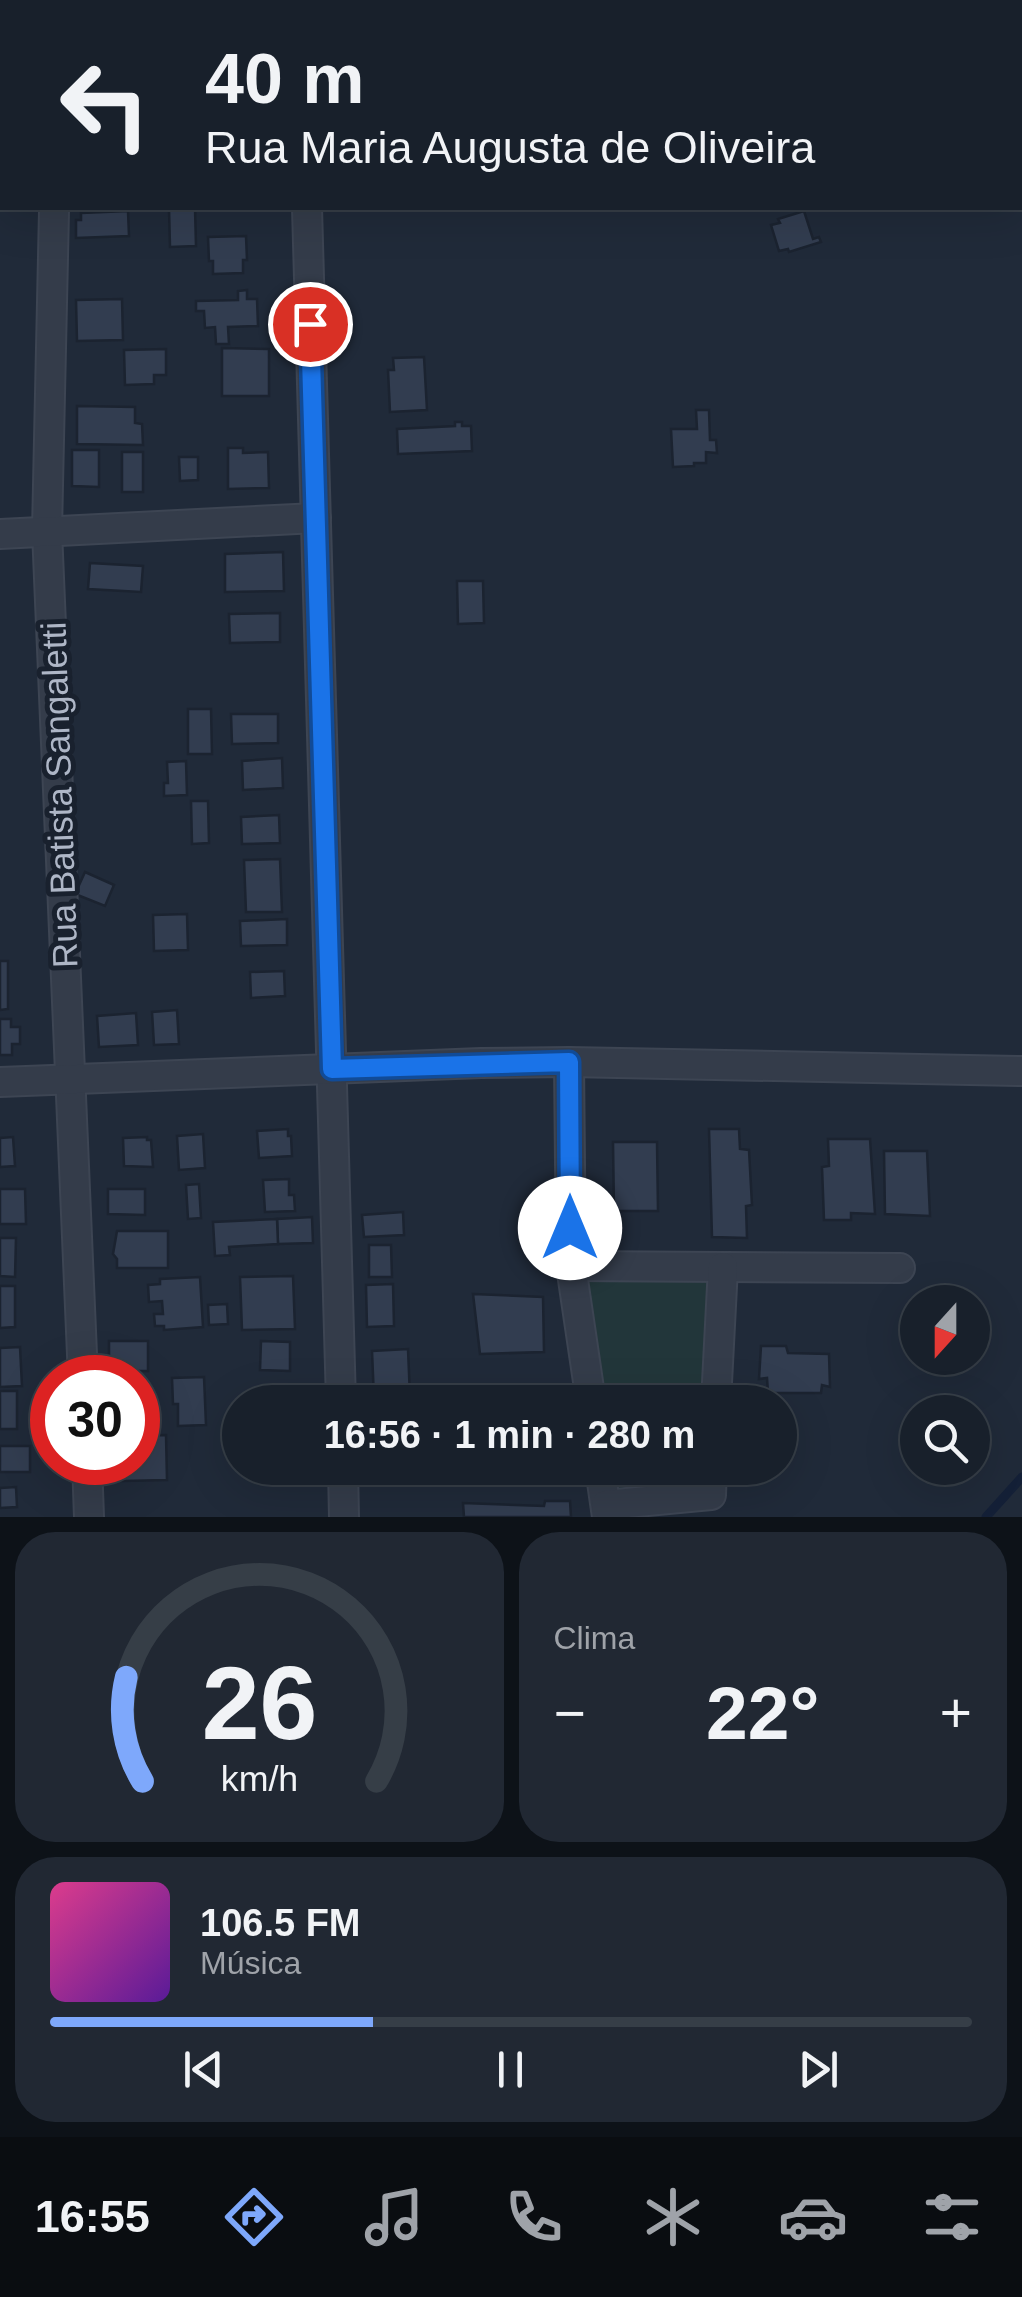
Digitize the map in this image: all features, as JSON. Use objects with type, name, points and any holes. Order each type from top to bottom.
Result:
[{"type":"street","points":[[307,210],[341,1385]]},
{"type":"street","name":"Rua Batista Sangaletti","points":[[54,212],[48,531],[82,1355]]},
{"type":"street","points":[[0,534],[316,518]]},
{"type":"street","points":[[569,1062],[570,1266],[588,1385]]},
{"type":"street","points":[[0,1082],[569,1062],[1022,1071]]},
{"type":"street","points":[[570,1266],[900,1268]]},
{"type":"street","points":[[717,1385],[723,1267]]},
{"type":"street","points":[[88,1485],[89,1517]]},
{"type":"street","points":[[343,1485],[344,1517]]},
{"type":"street","points":[[603,1485],[607,1511],[711,1495],[711,1485]]},
{"type":"green space","points":[[571,1266],[723,1267],[717,1385],[588,1385]]},
{"type":"green space","points":[[603,1485],[711,1485],[711,1495],[606,1505]]},
{"type":"building","points":[[169,210],[195,210],[196,246],[170,247]]},
{"type":"building","points":[[128,211],[129,236],[76,238],[76,220],[81,220],[81,213]]},
{"type":"building","points":[[804,211],[813,239],[819,237],[821,242],[789,252],[779,251],[771,225]]},
{"type":"building","points":[[246,236],[243,273],[213,274],[208,237]]},
{"type":"building","points":[[247,290],[247,299],[257,299],[258,326],[228,327],[229,344],[216,344],[215,327],[205,328],[204,311],[196,311],[196,301],[238,300],[238,291]]},
{"type":"building","points":[[122,299],[123,340],[77,341],[76,300]]},
{"type":"building","points":[[222,348],[269,349],[269,396],[222,396]]},
{"type":"building","points":[[166,349],[166,375],[154,375],[154,384],[125,385],[124,350]]},
{"type":"building","points":[[424,357],[427,410],[390,412],[388,370],[394,370],[393,358]]},
{"type":"building","points":[[77,406],[135,407],[135,423],[142,424],[143,445],[77,444]]},
{"type":"building","points":[[696,410],[709,410],[710,440],[716,440],[717,453],[706,452],[706,463],[673,467],[671,429],[697,429]]},
{"type":"building","points":[[455,422],[471,426],[472,451],[398,454],[397,429],[455,426]]},
{"type":"building","points":[[228,448],[243,448],[243,453],[268,452],[269,488],[228,489]]},
{"type":"building","points":[[72,450],[99,450],[99,487],[72,486]]},
{"type":"building","points":[[122,452],[143,452],[143,492],[122,492]]},
{"type":"building","points":[[179,457],[198,457],[198,480],[180,481]]},
{"type":"building","points":[[283,552],[284,591],[225,592],[225,554]]},
{"type":"building","points":[[90,563],[143,566],[141,592],[88,589]]},
{"type":"building","points":[[457,581],[483,581],[484,623],[458,624]]},
{"type":"building","points":[[280,613],[280,642],[230,643],[229,614]]},
{"type":"building","points":[[188,709],[211,709],[212,754],[188,754]]},
{"type":"building","points":[[231,714],[278,714],[278,743],[232,744]]},
{"type":"building","points":[[282,758],[283,788],[243,790],[242,761]]},
{"type":"building","points":[[186,761],[187,795],[164,796],[167,762]]},
{"type":"building","points":[[191,801],[208,801],[209,843],[192,844]]},
{"type":"building","points":[[279,815],[280,843],[242,844],[241,817]]},
{"type":"building","points":[[280,859],[282,912],[246,912],[244,860]]},
{"type":"building","points":[[85,872],[114,885],[105,906],[75,894]]},
{"type":"building","points":[[187,914],[188,950],[154,951],[153,915]]},
{"type":"building","points":[[287,919],[287,945],[241,946],[240,921]]},
{"type":"building","points":[[0,961],[8,961],[8,1009],[0,1010]]},
{"type":"building","points":[[284,971],[285,996],[251,998],[250,972]]},
{"type":"building","points":[[177,1010],[179,1044],[154,1045],[152,1012]]},
{"type":"building","points":[[136,1013],[138,1045],[99,1047],[97,1016]]},
{"type":"building","points":[[0,1019],[11,1019],[11,1027],[20,1027],[20,1044],[12,1044],[12,1055],[0,1055]]},
{"type":"building","points":[[288,1129],[292,1156],[259,1158],[257,1131]]},
{"type":"building","points":[[709,1129],[739,1129],[740,1149],[749,1150],[752,1205],[746,1206],[747,1238],[712,1237]]},
{"type":"building","points":[[203,1134],[205,1168],[179,1170],[177,1136]]},
{"type":"building","points":[[13,1137],[15,1166],[0,1167],[0,1138]]},
{"type":"building","points":[[123,1138],[151,1140],[153,1167],[124,1166]]},
{"type":"building","points":[[828,1139],[870,1139],[875,1214],[851,1213],[851,1220],[824,1220],[822,1167],[829,1166]]},
{"type":"building","points":[[613,1142],[657,1142],[658,1211],[614,1211]]},
{"type":"building","points":[[884,1151],[927,1151],[930,1216],[885,1214]]},
{"type":"building","points":[[289,1179],[295,1211],[265,1212],[263,1180]]},
{"type":"building","points":[[199,1184],[201,1218],[188,1219],[186,1185]]},
{"type":"building","points":[[0,1189],[25,1189],[26,1224],[0,1224]]},
{"type":"building","points":[[108,1189],[145,1189],[145,1215],[108,1214]]},
{"type":"building","points":[[403,1212],[404,1235],[364,1237],[362,1215]]},
{"type":"building","points":[[312,1217],[313,1243],[278,1244],[277,1219]]},
{"type":"building","points":[[277,1219],[278,1244],[229,1247],[230,1255],[215,1256],[213,1222]]},
{"type":"building","points":[[117,1231],[168,1231],[168,1268],[117,1268],[113,1254]]},
{"type":"building","points":[[0,1238],[16,1238],[15,1277],[0,1276]]},
{"type":"building","points":[[369,1245],[391,1245],[392,1277],[369,1277]]},
{"type":"building","points":[[293,1276],[295,1329],[242,1330],[240,1277]]},
{"type":"building","points":[[200,1277],[203,1327],[164,1330],[164,1326],[155,1326],[154,1314],[163,1314],[162,1301],[149,1302],[148,1285],[160,1284],[160,1279]]},
{"type":"building","points":[[393,1284],[394,1326],[367,1327],[366,1285]]},
{"type":"building","points":[[0,1286],[15,1286],[15,1327],[0,1328]]},
{"type":"building","points":[[473,1294],[543,1297],[544,1352],[480,1354]]},
{"type":"building","points":[[227,1304],[228,1324],[209,1325],[208,1305]]},
{"type":"building","points":[[109,1341],[148,1341],[148,1355],[109,1355]]},
{"type":"building","points":[[261,1341],[290,1342],[290,1371],[260,1370]]},
{"type":"building","points":[[761,1346],[786,1346],[788,1353],[829,1354],[830,1387],[822,1385],[821,1393],[797,1393],[797,1385],[767,1385],[767,1378],[759,1379]]},
{"type":"building","points":[[20,1347],[22,1386],[0,1387],[0,1348]]},
{"type":"building","points":[[408,1349],[410,1385],[373,1385],[372,1351]]},
{"type":"building","points":[[204,1377],[206,1425],[178,1426],[172,1378]]},
{"type":"building","points":[[0,1391],[17,1391],[17,1429],[0,1429]]},
{"type":"building","points":[[160,1435],[166,1435],[167,1480],[160,1480]]},
{"type":"building","points":[[0,1446],[30,1446],[30,1472],[0,1472]]},
{"type":"building","points":[[16,1487],[17,1507],[0,1508],[0,1488]]},
{"type":"building","points":[[545,1501],[570,1501],[571,1517],[464,1517],[463,1503],[544,1506]]},
{"type":"waterway","points":[[986,1517],[1022,1477]]},
{"type":"route","points":[[310,324],[332,1069],[569,1062],[570,1228]]}]
